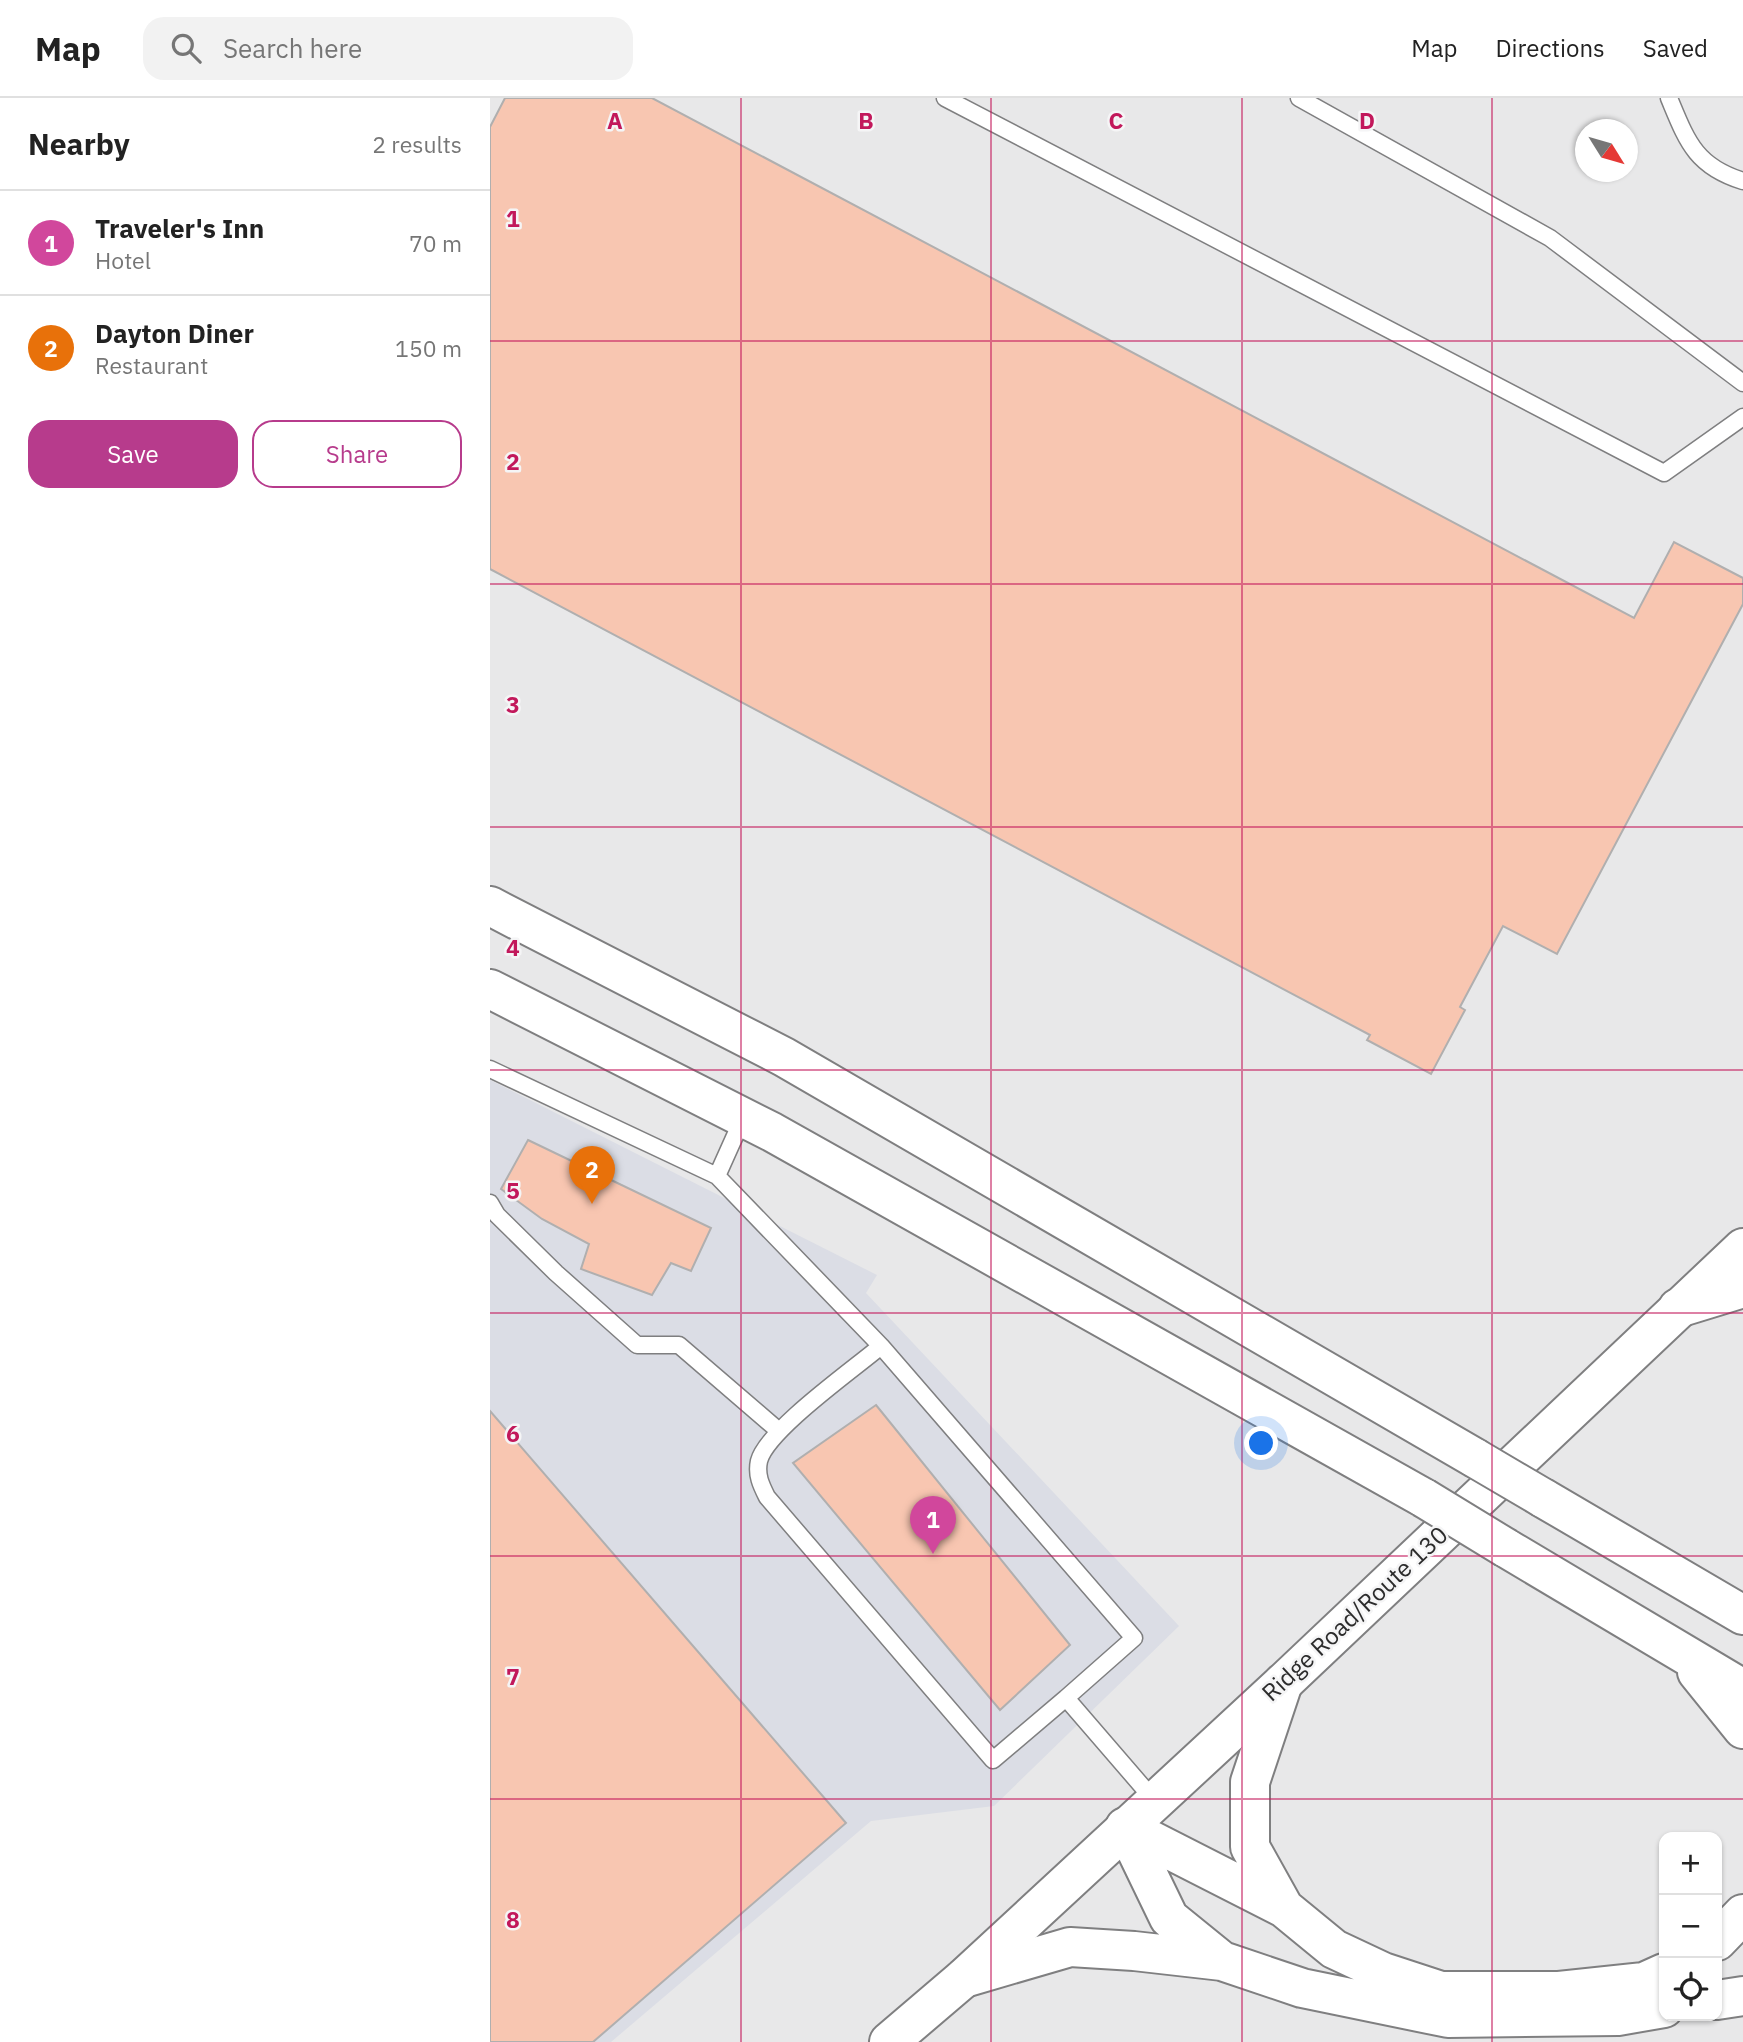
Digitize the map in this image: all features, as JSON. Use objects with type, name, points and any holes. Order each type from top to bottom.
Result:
[{"type":"main road","points":[[490,906],[784,1057],[1743,1615]]},
{"type":"main road","points":[[490,989],[744,1117],[1424,1498],[1743,1689]]},
{"type":"main road","name":"Ridge Road/Route 130","points":[[889,2042],[964,1978],[1283,1683],[1743,1248]]},
{"type":"main road","points":[[1678,1308],[1743,1288]]},
{"type":"main road","points":[[1683,1654],[1743,1729]]},
{"type":"main road","points":[[1283,1683],[1250,1782],[1250,1847],[1284,1908]]},
{"type":"main road","points":[[1125,1827],[1284,1908],[1334,1949],[1383,1972],[1441,1991],[1559,1991],[1644,1982],[1659,1975]]},
{"type":"main road","points":[[1125,1827],[1169,1919],[1222,1961]]},
{"type":"main road","points":[[1722,1936],[1743,1914]]},
{"type":"main road","points":[[964,1978],[1070,1947],[1222,1961],[1301,1988],[1448,2018],[1618,2016],[1659,2009]]},
{"type":"main road","points":[[1722,1999],[1743,1996]]},
{"type":"lane","points":[[945,98],[1664,473],[1743,417]]},
{"type":"lane","points":[[1299,98],[1549,238],[1743,383]]},
{"type":"lane","points":[[1669,98],[1690,148],[1719,174],[1743,181]]},
{"type":"lane","points":[[490,1069],[717,1176],[881,1346],[1134,1637],[993,1760],[767,1497],[759,1483],[760,1459],[779,1431],[881,1346]]},
{"type":"lane","points":[[717,1176],[744,1117]]},
{"type":"lane","points":[[490,1203],[497,1215],[556,1273],[637,1345],[679,1345],[779,1431]]},
{"type":"lane","points":[[1066,1698],[1154,1800]]},
{"type":"shaded area","points":[[490,1080],[877,1275],[866,1293],[1179,1626],[994,1806],[871,1821],[611,2042],[490,2042]]},
{"type":"building","points":[[505,98],[652,98],[1634,618],[1674,542],[1743,578],[1743,604],[1557,954],[1503,926],[1460,1007],[1465,1010],[1431,1074],[1367,1040],[1370,1035],[490,569],[490,127]]},
{"type":"building","points":[[528,1140],[711,1228],[691,1271],[671,1263],[652,1295],[581,1269],[589,1244],[542,1219],[501,1189]]},
{"type":"building","points":[[876,1405],[1070,1645],[1000,1710],[793,1463]]},
{"type":"building","points":[[490,1411],[846,1823],[593,2042],[490,2042]]},
{"type":"place","name":"Dayton Diner","points":[[592,1204]]},
{"type":"place","name":"Traveler's Inn","points":[[933,1554]]}]
